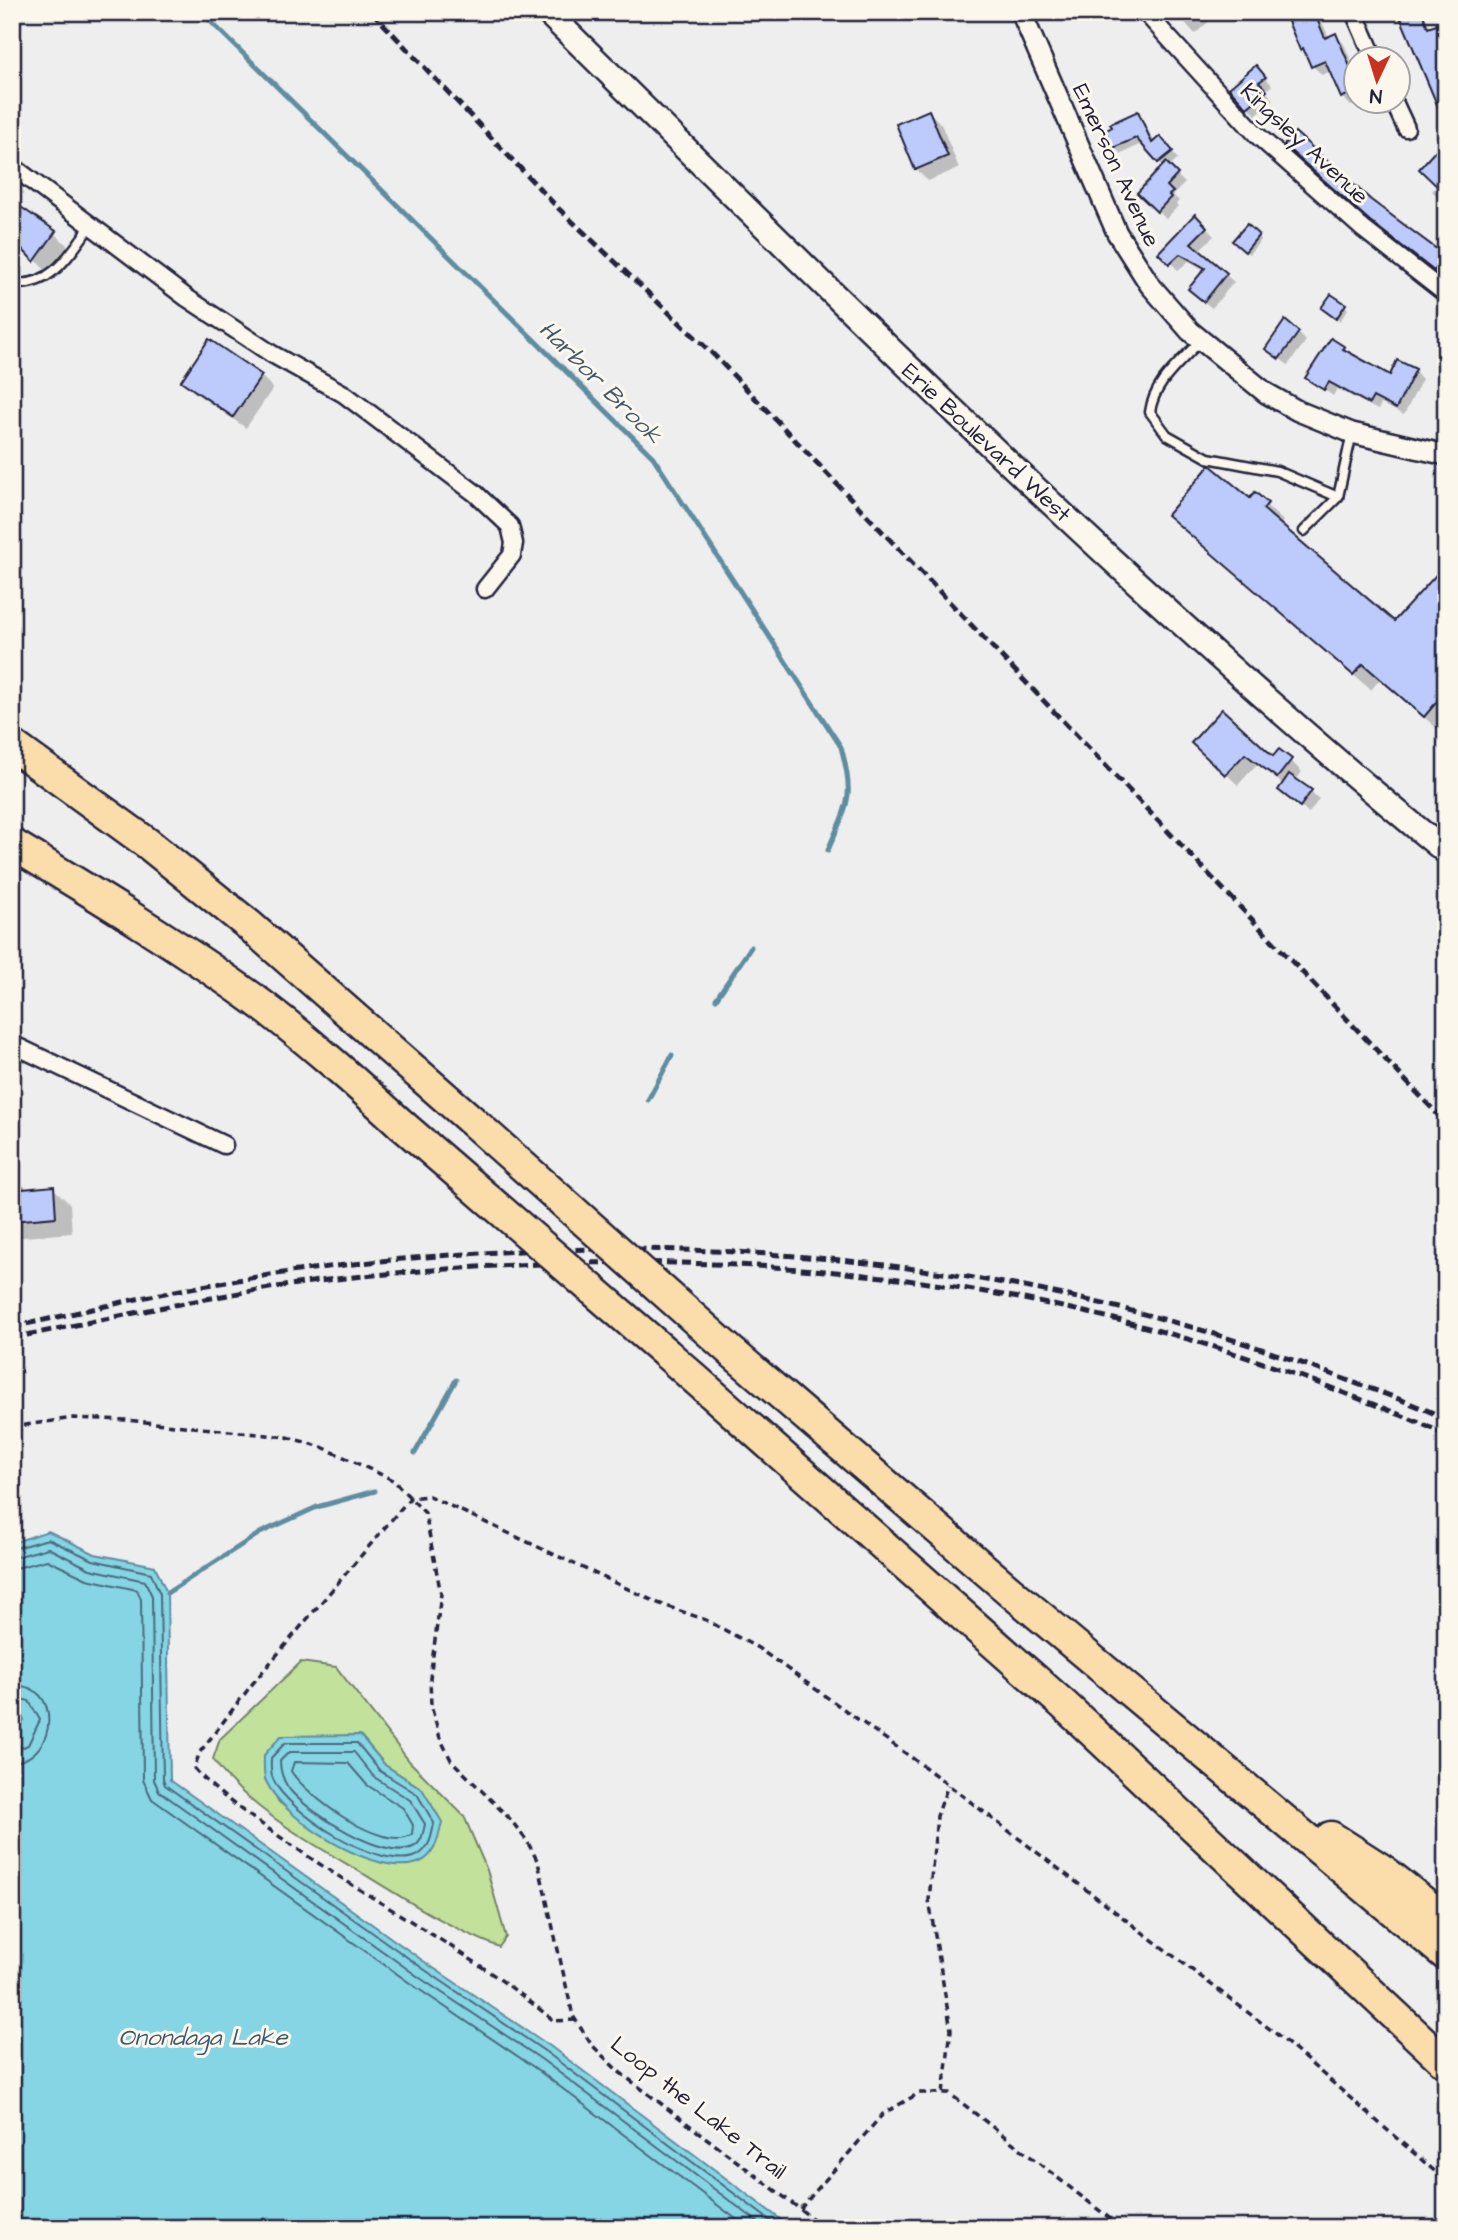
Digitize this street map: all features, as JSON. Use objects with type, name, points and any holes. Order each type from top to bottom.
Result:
[{"type":"highway","points":[[12,745],[147,842],[250,926],[734,1354],[1017,1597],[1446,1955]]},
{"type":"highway","points":[[12,751],[48,773]]},
{"type":"highway","points":[[12,844],[124,912],[251,998],[335,1063],[402,1125],[667,1354],[1063,1705],[1446,2063]]},
{"type":"highway","points":[[12,861],[124,912]]},
{"type":"highway","points":[[1225,1768],[1384,1871],[1446,1920]]},
{"type":"main road","name":"Erie Boulevard West","points":[[547,12],[881,341],[1120,567],[1338,764],[1446,852]]},
{"type":"street","name":"Emerson Avenue","points":[[1021,12],[1117,233],[1150,285],[1200,340],[1266,393],[1298,411],[1352,433],[1446,455]]},
{"type":"street","name":"Kingsley Avenue","points":[[1145,12],[1274,152],[1363,229],[1446,294]]},
{"type":"street","points":[[1354,12],[1369,46]]},
{"type":"street","points":[[1400,116],[1406,128]]},
{"type":"street","points":[[12,166],[198,305],[272,354],[344,394],[475,494],[509,526],[514,543],[512,555],[485,589]]},
{"type":"street","points":[[12,1044],[224,1145]]},
{"type":"lane","points":[[12,283],[26,285],[48,276],[64,263],[91,225]]},
{"type":"lane","points":[[1200,340],[1163,380],[1152,400],[1150,412],[1167,435],[1208,458],[1277,471],[1338,497]]},
{"type":"lane","points":[[1304,531],[1338,497],[1352,433]]},
{"type":"path","name":"Loop the Lake Trail","points":[[12,1427],[73,1418],[127,1420],[287,1437],[323,1447],[393,1480],[425,1513],[441,1594],[430,1678],[431,1706],[440,1738],[452,1760],[510,1819],[538,1862],[576,2020],[591,2044],[618,2071],[825,2228]]},
{"type":"path","points":[[576,2020],[554,2021],[509,1983],[313,1861],[212,1788],[194,1768],[200,1752],[253,1683],[410,1498],[429,1496],[658,1603],[706,1620],[758,1648],[948,1784],[1279,2036],[1446,2181]]},
{"type":"path","points":[[943,2093],[950,2059],[951,2030],[929,1900],[937,1816],[948,1784]]},
{"type":"path","points":[[800,2209],[883,2115],[919,2094],[943,2093],[949,2094],[990,2124],[1122,2228]]},
{"type":"green space","points":[[301,1662],[336,1667],[410,1762],[464,1816],[487,1870],[506,1937],[499,1947],[412,1904],[261,1809],[213,1759],[220,1739]],"holes":[[[360,1735],[385,1765],[422,1789],[309,1826],[279,1802],[265,1779],[330,1737]]]},
{"type":"water","name":"Onondaga Lake","points":[[48,1531],[95,1554],[155,1566],[167,1593],[170,1780],[429,1965],[550,2046],[792,2228],[12,2228],[12,1738],[24,1720],[18,1711],[12,1714],[12,1543]]},
{"type":"water","points":[[360,1735],[385,1765],[422,1789],[442,1822],[433,1850],[420,1862],[402,1865],[381,1862],[357,1855],[334,1843],[291,1813],[266,1781],[264,1755],[281,1736]]},
{"type":"building","points":[[1284,12],[1314,12],[1325,38],[1336,33],[1342,47],[1342,98],[1325,61],[1311,67],[1303,48],[1300,50]]},
{"type":"building","points":[[1398,12],[1422,12],[1428,28],[1439,24],[1446,40],[1446,126]]},
{"type":"building","points":[[1256,65],[1266,77],[1259,82],[1267,91],[1247,108],[1229,88]]},
{"type":"building","points":[[929,110],[948,156],[915,170],[896,124]]},
{"type":"building","points":[[1138,111],[1152,143],[1160,136],[1173,151],[1158,163],[1136,138],[1113,148],[1105,131],[1112,127],[1110,124]]},
{"type":"building","points":[[1295,132],[1371,200],[1446,256],[1434,271],[1370,221],[1284,145]]},
{"type":"building","points":[[1437,149],[1446,157],[1446,195],[1419,169]]},
{"type":"building","points":[[1166,162],[1178,174],[1167,186],[1173,192],[1169,195],[1171,197],[1157,212],[1137,193]]},
{"type":"building","points":[[12,201],[56,231],[34,262],[12,238]]},
{"type":"building","points":[[1195,214],[1207,227],[1191,243],[1227,273],[1204,302],[1188,289],[1205,268],[1180,254],[1169,264],[1158,253]]},
{"type":"building","points":[[1247,224],[1259,235],[1245,252],[1232,241]]},
{"type":"building","points":[[1331,294],[1346,304],[1336,319],[1321,308]]},
{"type":"building","points":[[1285,320],[1299,332],[1279,359],[1265,349]]},
{"type":"building","points":[[1331,338],[1345,347],[1343,349],[1390,375],[1397,360],[1416,369],[1396,409],[1373,397],[1369,404],[1329,382],[1324,390],[1305,378]]},
{"type":"building","points":[[209,339],[262,375],[233,417],[181,381]]},
{"type":"building","points":[[1210,465],[1250,498],[1255,492],[1268,503],[1263,509],[1394,621],[1446,564],[1446,691],[1424,717],[1363,664],[1353,675],[1167,515]]},
{"type":"building","points":[[1222,709],[1273,756],[1279,749],[1292,759],[1277,778],[1245,754],[1225,775],[1191,743]]},
{"type":"building","points":[[1289,774],[1312,790],[1300,807],[1278,790]]},
{"type":"building","points":[[54,1186],[56,1217],[12,1221],[12,1190]]},
{"type":"waterway","name":"Harbor Brook","points":[[201,12],[653,457],[841,747],[848,778],[847,800],[828,850]]},
{"type":"waterway","name":"Harbor Brook","points":[[716,999],[751,947]]},
{"type":"waterway","name":"Harbor Brook","points":[[648,1100],[672,1055]]},
{"type":"waterway","name":"Harbor Brook","points":[[415,1453],[456,1380]]},
{"type":"waterway","name":"Harbor Brook","points":[[167,1593],[260,1533],[317,1507],[375,1491]]},
{"type":"railway","points":[[372,12],[558,208],[715,356],[1446,1123]]},
{"type":"railway","points":[[12,1327],[189,1288],[354,1264],[495,1252],[638,1249],[782,1255],[924,1270],[1065,1295],[1202,1330],[1336,1376],[1446,1419]]},
{"type":"railway","points":[[12,1338],[220,1296],[345,1278],[473,1267],[600,1263],[727,1265],[852,1274],[976,1290],[1100,1316],[1222,1350],[1357,1398],[1446,1435]]}]
